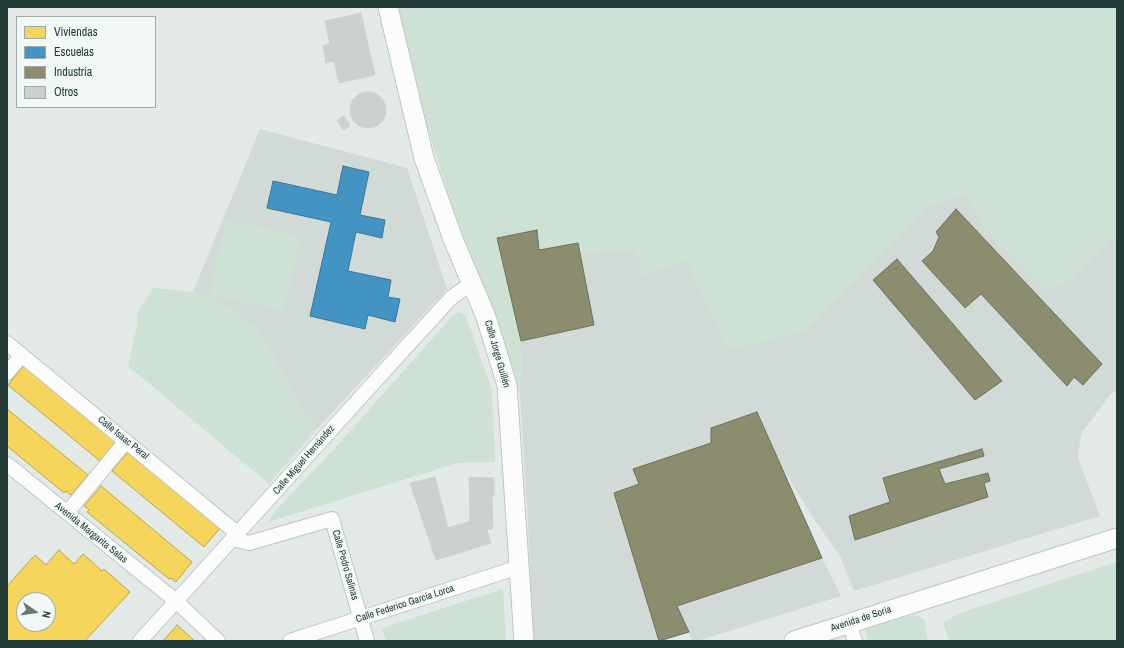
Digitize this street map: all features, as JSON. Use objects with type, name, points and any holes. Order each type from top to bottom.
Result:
[{"type":"street","name":"Calle Jorge Guillén","points":[[388,7],[424,158],[453,239],[486,317],[507,385],[524,641]]},
{"type":"street","name":"Calle Miguel Hernández","points":[[140,641],[436,314],[451,298],[472,284]]},
{"type":"street","name":"Calle Isaac Peral","points":[[7,343],[126,441],[236,536]]},
{"type":"street","points":[[7,372],[22,355]]},
{"type":"street","points":[[67,513],[126,441]]},
{"type":"street","name":"Avenida Margarita Salas","points":[[7,464],[176,601]]},
{"type":"street","name":"Calle Pedro Salinas","points":[[236,536],[248,543],[332,519],[367,641]]},
{"type":"street","name":"Avenida de Soria","points":[[794,641],[1117,538]]},
{"type":"street","name":"Calle Federico García Lorca","points":[[290,641],[519,567]]},
{"type":"street","points":[[176,601],[218,641]]},
{"type":"street","points":[[849,623],[855,641]]},
{"type":"shaded area","points":[[260,129],[407,168],[447,289],[317,429],[300,407],[266,342],[255,326],[193,292]]},
{"type":"shaded area","points":[[966,192],[986,231],[1067,282],[1117,233],[1117,391],[1112,392],[1081,434],[1078,458],[1100,516],[854,591],[840,556],[814,519],[782,467],[822,558],[841,596],[697,641],[692,641],[689,632],[660,641],[533,641],[528,521],[520,395],[521,341],[497,238],[539,250],[578,243],[580,252],[637,250],[644,275],[686,260],[803,332],[926,207]]},
{"type":"green space","points":[[396,7],[1117,7],[1117,233],[1067,282],[1047,290],[986,231],[965,192],[926,207],[803,332],[753,345],[727,349],[686,260],[644,275],[637,250],[580,252],[577,243],[539,250],[497,238],[521,341],[520,395],[470,263],[408,66]]},
{"type":"green space","points":[[226,220],[300,236],[284,311],[210,295]]},
{"type":"green space","points":[[153,288],[193,292],[218,299],[255,326],[266,342],[300,407],[317,429],[269,484],[128,366],[137,326],[138,311]]},
{"type":"green space","points":[[460,312],[465,315],[492,391],[495,462],[457,463],[268,522],[277,509],[335,448],[455,313]]},
{"type":"green space","points":[[1117,562],[1117,641],[949,641],[943,622],[960,613]]},
{"type":"green space","points":[[503,589],[506,641],[386,641],[382,628]]},
{"type":"green space","points":[[900,616],[917,616],[924,619],[928,641],[868,641],[865,629]]},
{"type":"building: Viviendas","points":[[24,365],[116,441],[100,461],[8,385]]},
{"type":"building: Viviendas","points":[[7,409],[88,475],[71,495],[66,491],[64,493],[7,446]]},
{"type":"building: Viviendas","points":[[129,451],[221,527],[204,547],[112,471]]},
{"type":"building: Viviendas","points":[[101,486],[192,562],[176,582],[171,578],[169,579],[87,512],[89,510],[84,506]]},
{"type":"building: Viviendas","points":[[59,550],[74,564],[83,554],[102,571],[104,569],[130,592],[85,641],[7,641],[7,586],[35,555],[46,565]]},
{"type":"building: Viviendas","points":[[177,625],[195,641],[163,641]]},
{"type":"building: Escuelas","points":[[343,166],[369,172],[360,215],[385,220],[382,238],[356,232],[348,271],[391,280],[388,297],[400,299],[395,322],[368,315],[365,329],[310,316],[331,222],[267,208],[273,181],[337,195]]},
{"type":"building: Industria","points":[[956,209],[1102,364],[1083,385],[1074,377],[1067,386],[981,294],[965,308],[922,261],[933,251],[939,237],[936,232]]},
{"type":"building: Industria","points":[[537,230],[539,250],[578,243],[594,325],[521,341],[497,238]]},
{"type":"building: Industria","points":[[897,259],[1002,381],[975,400],[873,280]]},
{"type":"building: Industria","points":[[757,412],[822,558],[677,606],[689,632],[659,641],[614,493],[639,484],[633,469],[711,443],[711,428]]},
{"type":"building: Industria","points":[[982,449],[984,456],[939,469],[945,484],[988,473],[990,481],[984,483],[988,497],[855,540],[849,516],[890,502],[883,478]]},
{"type":"building: Otros","points":[[361,13],[375,75],[339,83],[334,61],[326,63],[323,46],[330,44],[325,21]]},
{"type":"building: Otros","points":[[372,92],[381,97],[385,103],[385,117],[381,123],[372,128],[364,128],[355,123],[351,117],[350,106],[355,97],[361,93]]},
{"type":"building: Otros","points":[[344,116],[350,126],[343,130],[337,120]]},
{"type":"building: Otros","points":[[435,477],[448,528],[470,521],[469,477],[494,478],[494,496],[492,497],[493,528],[487,530],[491,543],[436,560],[410,483]]}]
